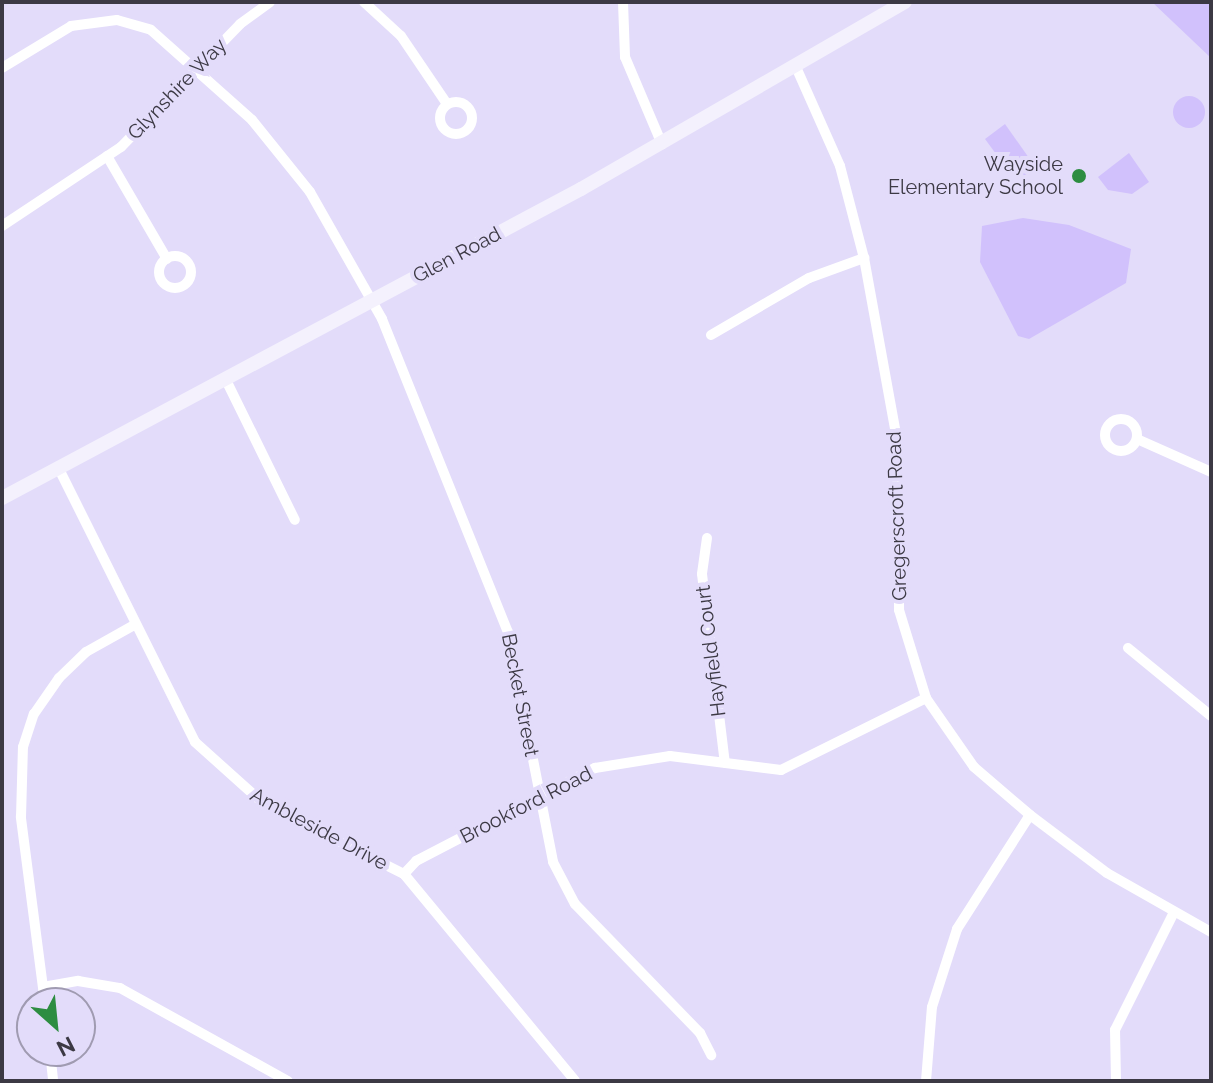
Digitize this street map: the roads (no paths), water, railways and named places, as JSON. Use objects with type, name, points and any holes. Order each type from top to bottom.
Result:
[{"type":"main road","name":"Glen Road","points":[[2,498],[662,144],[905,2]]},
{"type":"street","name":"Glynshire Way","points":[[2,226],[107,156],[270,2]]},
{"type":"street","points":[[364,2],[401,36],[447,104]]},
{"type":"street","points":[[623,2],[625,57],[662,144]]},
{"type":"street","name":"Becket Street","points":[[2,68],[71,26],[117,20],[151,30],[199,68],[288,161],[371,301],[508,632],[553,862],[575,904],[700,1033],[711,1055]]},
{"type":"street","name":"Gregerscroft Road","points":[[796,67],[840,166],[864,258],[897,440],[899,610],[926,698],[974,767],[1030,815],[1173,914],[1211,932]]},
{"type":"street","points":[[107,156],[167,259]]},
{"type":"street","points":[[711,335],[809,278],[864,258]]},
{"type":"street","points":[[225,378],[295,520]]},
{"type":"street","points":[[1137,439],[1211,472]]},
{"type":"street","name":"Ambleside Drive","points":[[58,467],[195,742],[229,778],[264,804],[404,874],[572,1080]]},
{"type":"street","name":"Hayfield Court","points":[[707,538],[702,574],[725,763]]},
{"type":"street","points":[[136,624],[86,652],[59,678],[34,714],[23,747],[21,817],[43,987],[78,981],[120,988],[288,1081]]},
{"type":"street","points":[[1128,648],[1211,716]]},
{"type":"street","name":"Brookford Road","points":[[404,874],[416,861],[538,797],[620,761],[670,756],[781,770],[926,698]]},
{"type":"street","points":[[926,1081],[932,1007],[957,929],[1030,815]]},
{"type":"street","points":[[1116,1081],[1115,1030],[1173,914]]},
{"type":"place","name":"Wayside Elementary School","points":[[1079,176]]}]
